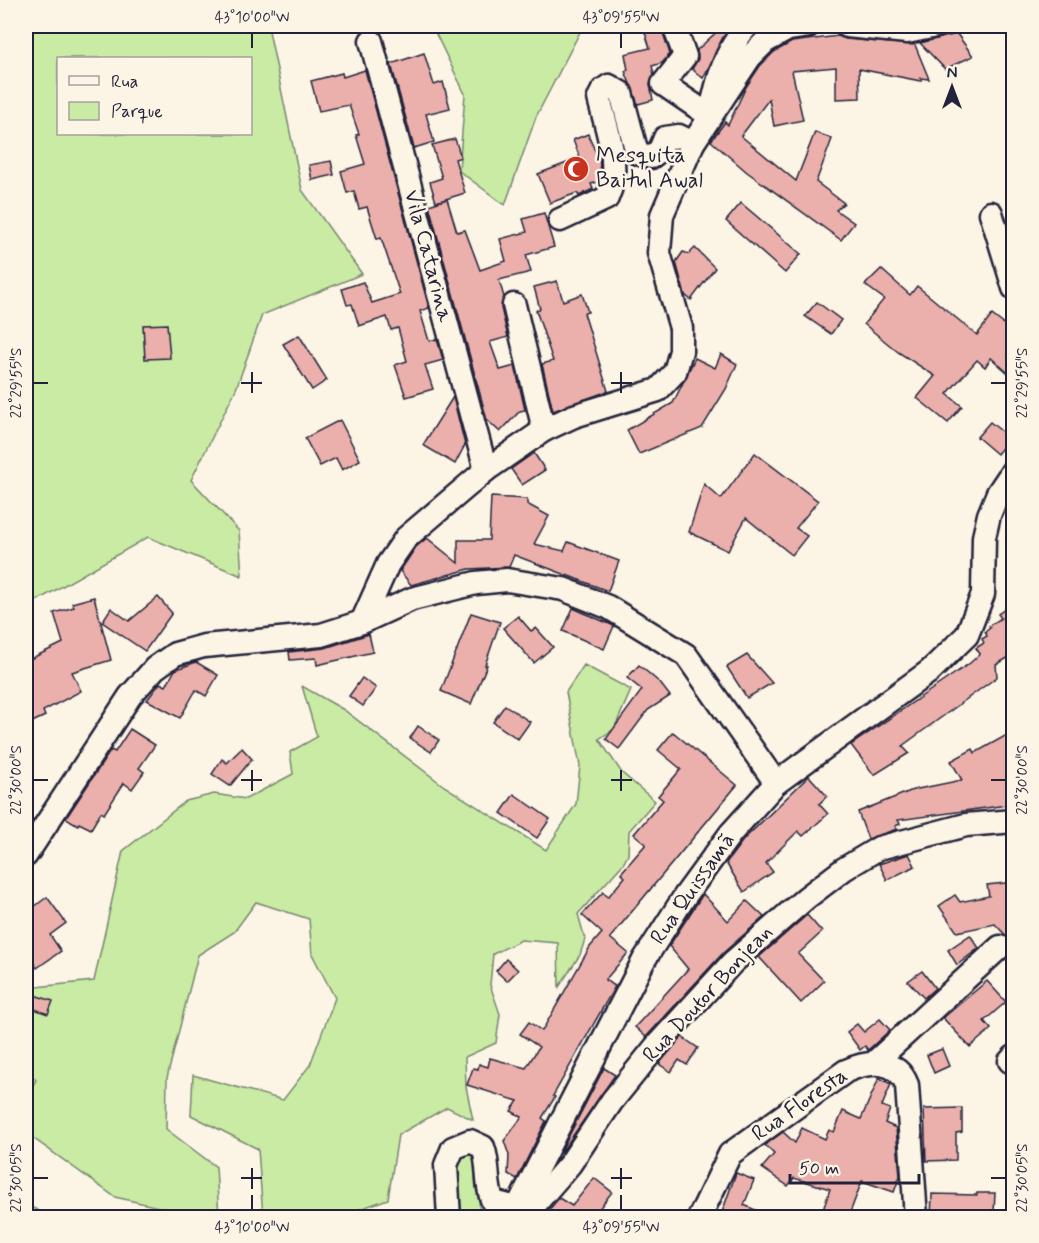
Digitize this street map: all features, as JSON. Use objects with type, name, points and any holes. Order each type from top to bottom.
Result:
[{"type":"street","points":[[674,26],[684,56],[663,84],[710,116]]},
{"type":"street","points":[[710,116],[718,74],[737,37],[747,26]]},
{"type":"street","points":[[362,622],[388,564],[406,538],[486,470],[544,430],[574,416],[658,390],[675,372],[681,351],[681,328],[659,253],[662,215],[693,143],[750,57],[766,40],[788,29],[808,26]]},
{"type":"street","points":[[847,26],[907,32],[936,26]]},
{"type":"street","name":"Vila Catarina","points":[[371,41],[486,470]]},
{"type":"street","points":[[560,220],[607,198],[614,183],[615,166],[599,98],[603,90],[609,86],[621,93],[637,153],[651,157],[660,150],[665,138],[679,136],[693,143]]},
{"type":"street","points":[[991,213],[1014,288]]},
{"type":"street","points":[[514,305],[544,430]]},
{"type":"street","name":"Rua Quissamã","points":[[528,1209],[644,960],[685,896],[731,833],[776,783],[930,671],[967,635],[983,594],[984,537],[989,515],[998,493],[1014,469]]},
{"type":"street","points":[[26,855],[130,696],[155,668],[175,654],[204,646],[321,635],[362,622],[412,599],[476,583],[507,580],[563,589],[608,607],[686,655],[776,783]]},
{"type":"street","name":"Rua Doutor Bonjean","points":[[528,1209],[570,1164],[612,1101],[658,1044],[733,962],[806,898],[844,869],[879,848],[966,825],[1014,821]]},
{"type":"street","points":[[876,1062],[1000,947]]},
{"type":"street","name":"Rua Floresta","points":[[699,1218],[730,1154],[846,1071],[861,1064],[876,1062],[892,1067],[903,1074],[907,1084],[916,1218]]},
{"type":"street","points":[[448,1218],[448,1158],[453,1148],[470,1141],[483,1147],[486,1154],[489,1193],[493,1202],[528,1209]]},
{"type":"green space","points":[[26,26],[268,26],[302,190],[362,274],[262,315],[236,389],[191,480],[239,531],[242,576],[148,537],[26,607]]},
{"type":"green space","points":[[432,26],[583,26],[536,117],[505,205],[459,171],[465,94]]},
{"type":"green space","points":[[584,665],[631,690],[614,729],[599,739],[622,773],[655,801],[629,831],[628,855],[623,864],[578,914],[585,939],[580,955],[559,987],[558,943],[521,940],[493,954],[490,985],[500,1014],[496,1043],[465,1057],[466,1087],[473,1120],[447,1107],[398,1135],[388,1199],[338,1217],[263,1217],[258,1149],[191,1115],[193,1075],[283,1100],[310,1065],[335,998],[312,954],[309,919],[256,902],[234,932],[198,955],[167,1078],[166,1129],[216,1167],[219,1217],[202,1217],[115,1197],[26,1133],[26,1096],[36,1080],[26,1070],[26,997],[36,987],[94,981],[123,851],[186,801],[214,794],[246,799],[293,774],[290,752],[317,737],[302,686],[344,710],[444,786],[546,850],[576,804],[580,766],[566,692]]},
{"type":"green space","points":[[474,1152],[480,1165],[479,1217],[457,1217],[456,1161],[461,1154]]},
{"type":"green space","points":[[26,1205],[53,1217],[26,1217]]},
{"type":"building","points":[[643,26],[661,26],[670,54],[662,63],[652,66],[654,74],[650,83],[653,100],[638,104],[625,71],[628,70],[625,54],[650,48]]},
{"type":"building","points":[[723,26],[730,26],[703,78],[692,69],[698,59],[697,50]]},
{"type":"building","points":[[957,34],[973,56],[945,69],[920,43]]},
{"type":"building","points":[[838,36],[846,39],[915,45],[929,79],[921,78],[921,81],[859,69],[860,98],[836,99],[836,67],[792,71],[803,120],[774,126],[769,99],[741,136],[796,181],[815,132],[832,139],[816,182],[844,203],[836,210],[854,223],[841,240],[747,172],[711,141],[725,122],[728,125],[746,87],[760,66],[774,52],[792,42]]},
{"type":"building","points":[[424,53],[434,85],[443,82],[450,108],[426,114],[434,142],[414,148],[391,64]]},
{"type":"building","points":[[365,70],[429,308],[420,311],[429,341],[437,339],[443,360],[425,365],[433,389],[406,397],[395,365],[407,361],[398,328],[391,330],[387,317],[359,326],[352,304],[347,305],[342,289],[363,282],[372,303],[400,294],[381,238],[377,239],[367,207],[359,209],[354,191],[347,193],[341,171],[365,164],[356,135],[359,134],[349,105],[319,111],[311,81],[342,73],[343,77]]},
{"type":"building","name":"Mesquita Baitul Awal","points":[[588,134],[600,163],[598,182],[591,184],[593,189],[579,196],[577,193],[550,203],[538,174],[580,158],[573,140]]},
{"type":"building","points":[[455,139],[461,157],[455,159],[465,193],[436,202],[430,182],[442,178],[432,145]]},
{"type":"building","points":[[331,161],[334,175],[312,180],[309,165]]},
{"type":"building","points":[[447,199],[457,232],[465,230],[480,270],[506,261],[500,239],[527,232],[523,219],[544,213],[554,247],[526,255],[531,272],[499,280],[504,297],[501,308],[508,337],[490,342],[500,370],[515,366],[525,410],[520,411],[500,432],[487,420],[429,205]]},
{"type":"building","points":[[741,203],[801,254],[785,273],[726,221]]},
{"type":"building","points":[[695,248],[715,268],[691,300],[685,295],[676,262],[683,252],[689,254]]},
{"type":"building","points":[[881,269],[910,295],[917,286],[977,335],[992,315],[1014,332],[1014,347],[1008,355],[1014,359],[1014,378],[991,358],[985,367],[977,360],[947,394],[962,406],[948,423],[917,398],[935,376],[898,352],[864,324],[884,299],[865,285]]},
{"type":"building","points":[[557,281],[563,301],[582,294],[588,312],[584,313],[608,391],[553,411],[542,364],[553,361],[536,310],[540,309],[534,287]]},
{"type":"building","points":[[817,302],[841,320],[831,334],[805,316]]},
{"type":"building","points":[[167,324],[170,358],[145,359],[143,325]]},
{"type":"building","points":[[299,335],[327,380],[312,390],[283,344]]},
{"type":"building","points":[[721,354],[737,364],[726,389],[702,428],[639,454],[627,430],[673,403],[695,358],[715,368]]},
{"type":"building","points":[[453,397],[465,445],[455,464],[423,445]]},
{"type":"building","points":[[340,420],[360,460],[342,470],[336,458],[320,466],[305,438]]},
{"type":"building","points":[[990,422],[1010,438],[997,454],[977,437]]},
{"type":"building","points":[[534,453],[545,470],[522,485],[511,469]]},
{"type":"building","points":[[755,453],[818,501],[796,528],[807,536],[792,555],[746,518],[728,551],[689,532],[704,484],[721,499]]},
{"type":"building","points":[[491,497],[527,499],[527,504],[549,516],[534,544],[564,551],[568,542],[619,561],[608,591],[514,555],[509,567],[469,569],[411,585],[400,571],[416,547],[427,538],[458,563],[458,540],[489,540]]},
{"type":"building","points":[[94,597],[111,660],[72,672],[81,691],[43,711],[45,716],[26,725],[26,661],[63,643],[54,613],[74,607],[72,603]]},
{"type":"building","points":[[158,597],[172,613],[145,651],[102,622],[111,608],[129,621]]},
{"type":"building","points":[[1014,603],[1014,654],[996,665],[997,677],[902,746],[909,753],[874,775],[851,745],[970,663],[980,654],[976,648],[984,643],[982,639],[987,636],[985,632],[990,628],[989,626],[1001,618],[998,614]]},
{"type":"building","points":[[573,608],[614,626],[604,649],[563,631]]},
{"type":"building","points":[[471,613],[500,622],[485,665],[487,665],[471,704],[441,691]]},
{"type":"building","points":[[518,616],[531,631],[536,628],[553,647],[534,663],[503,628]]},
{"type":"building","points":[[369,634],[373,652],[317,665],[316,658],[290,660],[289,652],[325,648]]},
{"type":"building","points":[[747,655],[772,683],[747,698],[727,667]]},
{"type":"building","points":[[196,662],[218,675],[206,696],[196,690],[180,718],[147,700],[160,683],[166,686],[175,670]]},
{"type":"building","points":[[639,665],[660,683],[670,696],[648,710],[619,749],[606,739],[642,690],[627,678]]},
{"type":"building","points":[[362,678],[376,688],[363,706],[349,696]]},
{"type":"building","points":[[505,705],[530,722],[518,739],[493,722]]},
{"type":"building","points":[[418,726],[439,740],[431,752],[410,738]]},
{"type":"building","points":[[130,729],[155,745],[139,768],[144,772],[132,789],[124,783],[104,814],[101,812],[91,829],[66,818],[111,750],[115,752]]},
{"type":"building","points":[[1014,731],[1014,804],[898,820],[900,824],[895,826],[897,829],[868,839],[858,812],[913,790],[962,780],[951,761],[973,749],[975,753]]},
{"type":"building","points":[[673,732],[737,785],[610,938],[628,953],[605,980],[615,986],[553,1096],[555,1097],[542,1118],[546,1121],[517,1179],[508,1174],[509,1155],[504,1141],[522,1117],[511,1111],[518,1101],[467,1085],[473,1068],[478,1069],[479,1064],[488,1067],[490,1058],[526,1068],[539,1047],[520,1034],[529,1022],[542,1031],[590,947],[602,933],[582,915],[603,892],[608,897],[625,877],[621,873],[646,844],[634,834],[663,800],[658,796],[681,769],[658,750]]},
{"type":"building","points":[[242,748],[252,759],[230,786],[212,774],[222,759],[227,763]]},
{"type":"building","points":[[809,776],[827,796],[819,804],[828,814],[803,836],[798,831],[766,863],[773,872],[744,892],[726,863],[744,839]]},
{"type":"building","points":[[514,794],[550,819],[537,838],[501,813]]},
{"type":"building","points":[[909,854],[915,866],[887,880],[879,864]]},
{"type":"building","points":[[1014,882],[1014,944],[995,924],[957,932],[939,906],[955,895],[960,902],[989,896],[987,885]]},
{"type":"building","points":[[703,894],[728,921],[747,901],[764,917],[723,953],[646,1037],[635,1027],[688,969],[669,946]]},
{"type":"building","points":[[47,897],[66,923],[50,935],[61,951],[37,968],[26,952],[26,913]]},
{"type":"building","points":[[807,915],[822,932],[798,954],[824,981],[801,1003],[759,957]]},
{"type":"building","points":[[970,935],[979,948],[957,965],[948,950]]},
{"type":"building","points":[[506,959],[518,970],[507,981],[496,971]]},
{"type":"building","points":[[922,971],[935,988],[924,998],[908,981]]},
{"type":"building","points":[[987,981],[1006,1002],[984,1021],[991,1029],[970,1047],[943,1018]]},
{"type":"building","points":[[34,995],[53,1001],[48,1014],[29,1007]]},
{"type":"building","points":[[880,1019],[890,1030],[868,1050],[865,1046],[860,1050],[847,1032],[857,1024],[864,1032]]},
{"type":"building","points":[[682,1037],[698,1048],[687,1065],[679,1060],[671,1072],[659,1064]]},
{"type":"building","points":[[942,1049],[949,1066],[934,1073],[927,1055]]},
{"type":"building","points":[[604,1068],[615,1075],[560,1153]]},
{"type":"building","points":[[879,1078],[891,1084],[882,1106],[890,1109],[885,1123],[896,1128],[900,1176],[894,1192],[862,1181],[848,1218],[833,1218],[823,1210],[830,1189],[794,1178],[788,1186],[762,1168],[774,1154],[765,1145],[783,1132],[795,1143],[802,1128],[825,1139],[829,1130],[834,1132],[843,1111],[861,1119]]},
{"type":"building","points":[[962,1108],[962,1132],[956,1133],[956,1160],[926,1161],[924,1109]]},
{"type":"building","points":[[736,1173],[754,1180],[744,1205],[774,1218],[720,1218]]},
{"type":"building","points":[[594,1178],[612,1192],[592,1218],[542,1218],[559,1198],[572,1206]]},
{"type":"building","points":[[977,1193],[995,1193],[994,1212],[959,1210],[959,1218],[931,1218],[932,1194],[977,1195]]},
{"type":"place","name":"Mesquita Baitul Awal","points":[[576,169]]}]
